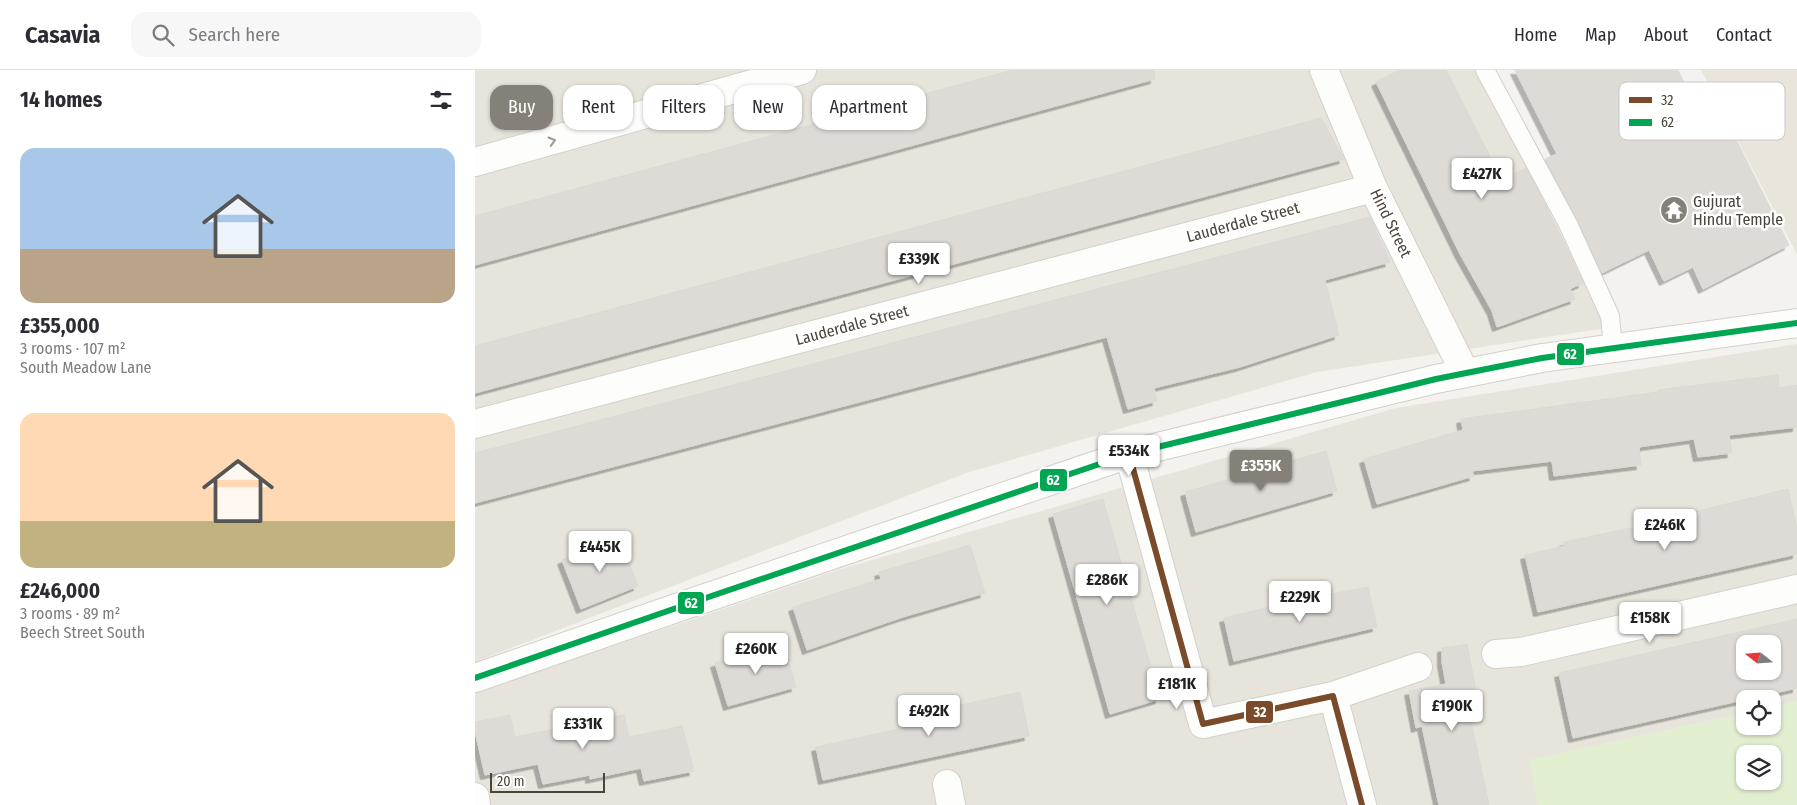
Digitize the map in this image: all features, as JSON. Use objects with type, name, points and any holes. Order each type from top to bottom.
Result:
[{"type":"street","points":[[475,162],[801,70]]},
{"type":"street","name":"Hind Street","points":[[1324,70],[1373,188],[1465,373]]},
{"type":"street","name":"Lauderdale Street","points":[[475,424],[1373,188]]},
{"type":"street","points":[[475,678],[1129,454],[1465,373],[1542,358],[1797,323]]},
{"type":"street","points":[[1129,454],[1203,724],[1333,696],[1418,667]]},
{"type":"street","points":[[1496,654],[1521,652],[1797,589]]},
{"type":"street","points":[[1333,696],[1362,805]]},
{"type":"street","points":[[475,797],[477,805]]},
{"type":"lane","points":[[1485,70],[1568,224],[1610,316],[1613,348]]},
{"type":"shaded area","points":[[475,70],[1480,70],[1607,328],[1317,372],[969,472],[475,662]]},
{"type":"shaded area","points":[[1701,70],[1797,70],[1797,254],[1738,140],[1785,140],[1785,82],[1707,82]]},
{"type":"shaded area","points":[[1797,344],[1797,701],[1781,705],[1781,690],[1736,690],[1736,715],[1530,760],[1538,805],[475,805],[475,693],[838,570],[1396,408]]},
{"type":"green space","points":[[1797,701],[1797,805],[1538,805],[1529,760],[1736,715],[1736,735],[1781,735],[1781,705]]},
{"type":"building","points":[[1013,70],[1154,70],[1155,79],[475,265],[475,216],[792,130],[802,130],[802,127],[812,125],[812,130],[926,130],[926,94]]},
{"type":"building","points":[[1400,70],[1446,70],[1502,180],[1526,168],[1558,229],[1583,283],[1570,289],[1575,299],[1497,327],[1492,311],[1460,254],[1376,82]]},
{"type":"building","name":"Gujurat Hindu Temple","points":[[1515,70],[1678,70],[1684,82],[1619,82],[1619,140],[1736,140],[1789,245],[1703,289],[1693,267],[1664,281],[1649,250],[1602,273],[1577,219],[1545,159],[1557,154]]},
{"type":"building","points":[[1321,118],[1344,159],[475,393],[475,346]]},
{"type":"building","points":[[1370,217],[1390,262],[1325,280],[1339,335],[1240,367],[1154,388],[1157,401],[1128,409],[1107,337],[475,503],[475,453]]},
{"type":"building","points":[[1778,375],[1779,388],[1797,385],[1797,427],[1729,435],[1732,453],[1698,457],[1694,439],[1639,447],[1641,465],[1554,476],[1552,461],[1472,471],[1474,476],[1377,504],[1364,459],[1463,430],[1461,419],[1658,392],[1658,390]]},
{"type":"building","points":[[1326,451],[1337,491],[1196,532],[1185,492]]},
{"type":"building","points":[[1788,489],[1797,529],[1797,554],[1538,612],[1525,555],[1565,546],[1564,542],[1669,520],[1669,518]]},
{"type":"building","points":[[1103,499],[1160,699],[1110,714],[1053,514]]},
{"type":"building","points":[[619,537],[638,586],[581,609],[562,560]]},
{"type":"building","points":[[970,545],[985,593],[903,617],[807,650],[793,607],[881,579],[879,572]]},
{"type":"building","points":[[1368,587],[1377,627],[1234,661],[1224,618],[1320,595]]},
{"type":"building","points":[[1797,619],[1797,688],[1781,692],[1781,690],[1736,690],[1736,702],[1573,738],[1559,673]]},
{"type":"building","points":[[783,643],[796,687],[728,706],[715,663]]},
{"type":"building","points":[[1467,644],[1477,696],[1466,698],[1489,805],[1439,805],[1422,726],[1416,728],[1409,691],[1446,684],[1442,662],[1442,648]]},
{"type":"building","points":[[1020,692],[1029,736],[823,780],[816,747],[922,724],[920,714]]},
{"type":"building","points":[[510,715],[515,737],[624,715],[629,737],[682,726],[694,771],[644,781],[641,768],[590,779],[590,775],[543,784],[538,764],[485,775],[475,731],[475,722]]},
{"type":"transit line","name":"62","points":[[475,678],[1129,454],[1436,379],[1542,358],[1797,323]]},
{"type":"transit line","name":"32","points":[[1129,454],[1203,724],[1333,696],[1362,805]]},
{"type":"place","name":"Gujurat Hindu Temple","points":[[1674,210]]}]
